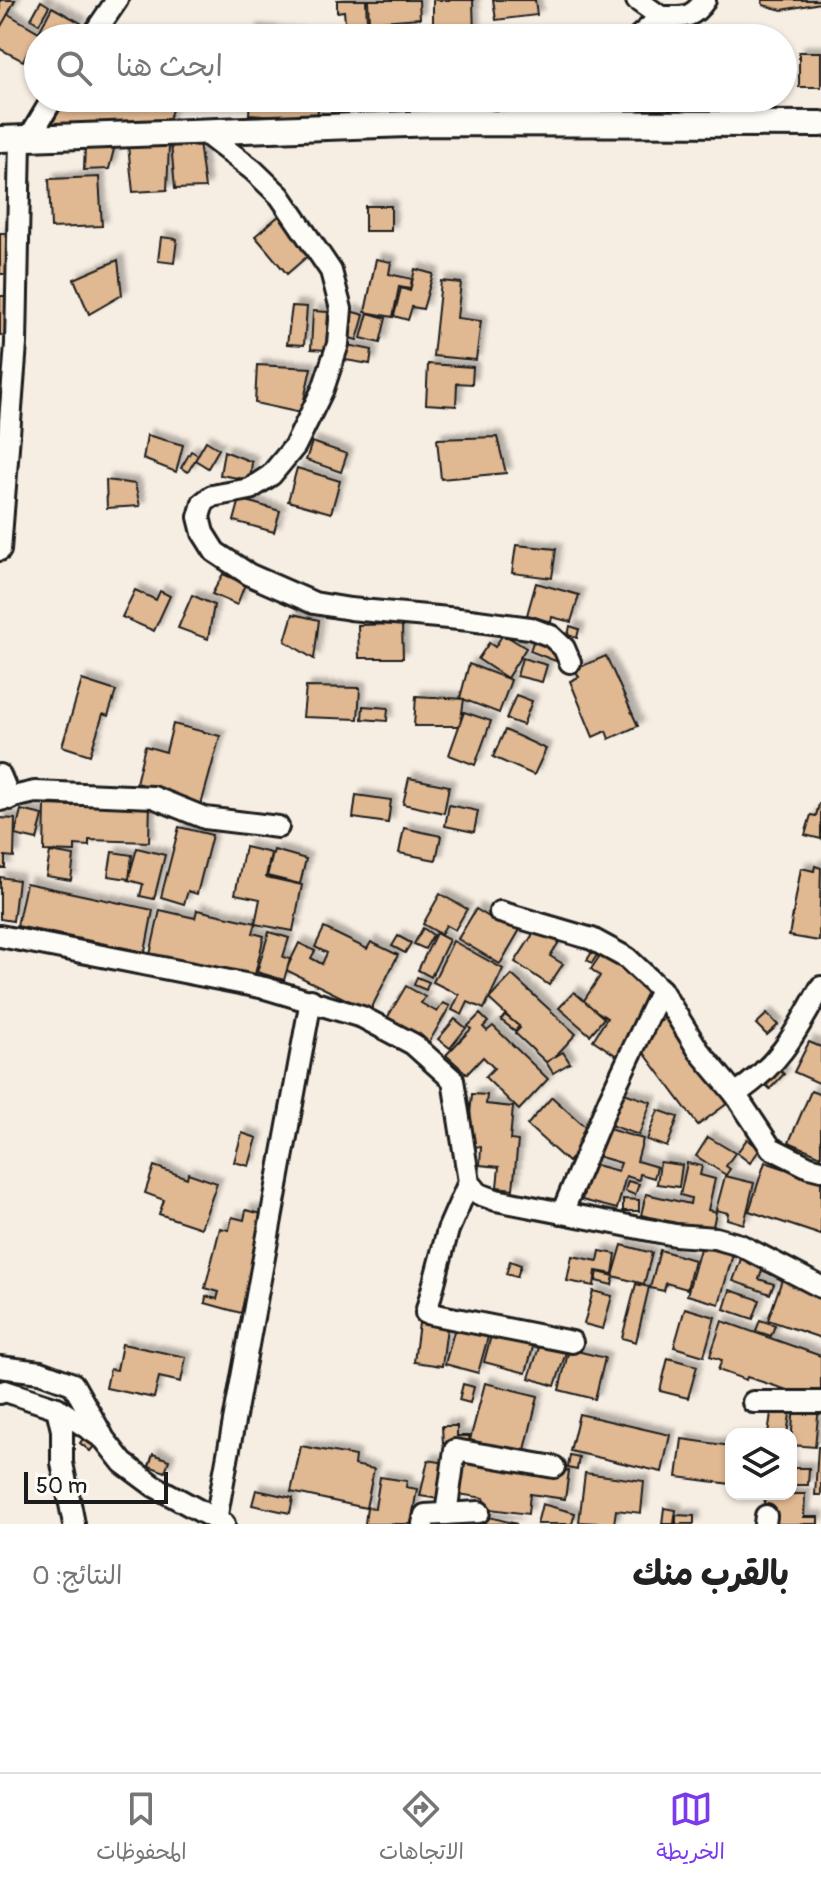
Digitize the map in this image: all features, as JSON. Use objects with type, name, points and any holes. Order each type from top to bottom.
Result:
[{"type":"street","points":[[101,24],[117,0]]},
{"type":"street","points":[[637,0],[661,17],[684,17],[696,13],[705,0]]},
{"type":"street","points":[[653,24],[661,17]]},
{"type":"street","points":[[0,550],[8,344],[8,214],[16,139],[40,112]]},
{"type":"street","points":[[435,123],[462,112]]},
{"type":"street","points":[[16,139],[435,123],[821,124]]},
{"type":"street","points":[[201,130],[253,170],[280,196],[331,271],[341,309],[338,344],[323,389],[295,446],[271,475],[250,489],[212,496],[203,503],[199,517],[203,533],[215,552],[250,575],[314,603],[530,628],[551,636],[564,648],[570,662]]},
{"type":"street","points":[[0,775],[5,800],[35,792],[153,797],[205,818],[278,827]]},
{"type":"street","points":[[500,912],[592,939],[627,958],[661,990],[699,1051],[735,1094],[771,1148],[821,1170]]},
{"type":"street","points":[[0,936],[265,988],[362,1017],[413,1044],[453,1080],[469,1182],[479,1194],[675,1235],[715,1238],[740,1245],[821,1287]]},
{"type":"street","points":[[735,1094],[753,1082],[789,1046],[821,987]]},
{"type":"street","points":[[562,1213],[609,1100],[661,990]]},
{"type":"street","points":[[0,1367],[40,1372],[73,1384],[104,1439],[123,1463],[154,1486],[220,1522],[311,1000]]},
{"type":"street","points":[[469,1182],[448,1230],[426,1313],[572,1342]]},
{"type":"street","points":[[0,1393],[5,1391],[57,1408],[104,1439]]},
{"type":"street","points":[[753,1402],[821,1402]]},
{"type":"street","points":[[57,1408],[62,1430],[62,1463],[74,1524]]},
{"type":"street","points":[[446,1514],[455,1450],[554,1467]]},
{"type":"street","points":[[423,1524],[425,1515],[479,1512]]},
{"type":"building","points":[[0,0],[15,0],[0,30]]},
{"type":"building","points":[[337,0],[366,0],[367,22],[345,23],[344,11],[337,12]]},
{"type":"building","points":[[368,0],[419,0],[420,18],[369,22]]},
{"type":"building","points":[[433,0],[473,0],[474,24],[433,24]]},
{"type":"building","points":[[493,0],[535,0],[537,15],[496,20]]},
{"type":"building","points":[[762,0],[821,0],[820,3],[782,10],[763,5]]},
{"type":"building","points":[[41,1],[49,6],[39,24],[31,19]]},
{"type":"building","points":[[52,7],[81,23],[80,24],[43,24]]},
{"type":"building","points":[[8,14],[25,24],[23,61],[0,49],[0,28]]},
{"type":"building","points":[[799,52],[821,52],[821,87],[799,87]]},
{"type":"building","points":[[59,112],[171,112],[166,127],[69,123],[69,126],[50,127]]},
{"type":"building","points":[[249,112],[318,112],[317,119]]},
{"type":"building","points":[[199,142],[205,188],[175,189],[171,143]]},
{"type":"building","points":[[85,145],[115,145],[109,169],[84,170]]},
{"type":"building","points":[[169,145],[167,190],[133,192],[128,146]]},
{"type":"building","points":[[99,177],[102,226],[51,228],[49,179]]},
{"type":"building","points":[[365,206],[391,206],[391,231],[365,231]]},
{"type":"building","points":[[280,215],[311,253],[287,274],[255,236]]},
{"type":"building","points":[[0,233],[14,233],[12,274],[0,274]]},
{"type":"building","points":[[161,237],[177,239],[174,263],[158,261]]},
{"type":"building","points":[[376,259],[391,262],[389,274],[412,279],[410,289],[399,287],[393,317],[365,312]]},
{"type":"building","points":[[118,260],[122,295],[89,314],[74,279]]},
{"type":"building","points":[[415,269],[433,274],[423,309],[412,307],[408,320],[394,316],[401,288],[410,291]]},
{"type":"building","points":[[441,281],[461,283],[457,318],[481,321],[476,360],[433,356]]},
{"type":"building","points":[[0,296],[6,296],[7,336],[0,335]]},
{"type":"building","points":[[292,306],[307,307],[304,345],[287,344]]},
{"type":"building","points":[[313,311],[328,312],[326,350],[311,349]]},
{"type":"building","points":[[350,311],[364,315],[357,340],[343,336]]},
{"type":"building","points":[[368,313],[386,318],[380,343],[361,338]]},
{"type":"building","points":[[347,345],[372,350],[370,364],[345,360]]},
{"type":"building","points":[[428,364],[473,367],[472,384],[457,383],[456,406],[426,404]]},
{"type":"building","points":[[257,365],[311,368],[301,413],[255,403]]},
{"type":"building","points":[[147,435],[183,445],[176,472],[143,459]]},
{"type":"building","points":[[497,437],[506,473],[441,479],[437,439]]},
{"type":"building","points":[[206,441],[219,449],[208,468],[195,460]]},
{"type":"building","points":[[312,442],[347,454],[341,472],[306,460]]},
{"type":"building","points":[[191,451],[198,455],[188,472],[181,468]]},
{"type":"building","points":[[224,451],[252,462],[250,480],[220,475]]},
{"type":"building","points":[[297,468],[340,481],[331,513],[288,501]]},
{"type":"building","points":[[106,480],[135,484],[140,506],[107,508]]},
{"type":"building","points":[[240,499],[280,511],[274,532],[234,521]]},
{"type":"building","points":[[516,545],[556,549],[552,578],[512,573]]},
{"type":"building","points":[[223,574],[245,584],[237,605],[212,594]]},
{"type":"building","points":[[536,583],[579,595],[571,622],[552,617],[551,622],[527,615]]},
{"type":"building","points":[[135,590],[156,600],[160,591],[170,596],[154,631],[122,617]]},
{"type":"building","points":[[192,595],[214,605],[208,639],[178,628]]},
{"type":"building","points":[[293,614],[319,620],[314,659],[285,641]]},
{"type":"building","points":[[402,624],[403,658],[359,658],[358,625]]},
{"type":"building","points":[[570,626],[579,629],[577,638],[568,635]]},
{"type":"building","points":[[503,634],[526,648],[507,678],[478,659],[489,643],[495,647]]},
{"type":"building","points":[[534,639],[563,650],[558,662],[530,651]]},
{"type":"building","points":[[606,656],[638,726],[609,739],[606,731],[593,737],[570,681],[579,677],[575,669]]},
{"type":"building","points":[[522,658],[547,665],[542,682],[517,676]]},
{"type":"building","points":[[469,664],[511,680],[499,713],[460,698]]},
{"type":"building","points":[[82,680],[116,691],[108,716],[103,714],[90,755],[62,746]]},
{"type":"building","points":[[306,687],[360,688],[358,719],[303,717]]},
{"type":"building","points":[[516,695],[532,701],[523,725],[506,719]]},
{"type":"building","points":[[416,696],[464,699],[460,726],[414,726]]},
{"type":"building","points":[[363,706],[388,708],[387,721],[362,719]]},
{"type":"building","points":[[464,712],[491,721],[475,765],[449,755]]},
{"type":"building","points":[[173,724],[220,736],[201,805],[163,795],[164,791],[136,783],[145,746],[166,752]]},
{"type":"building","points":[[505,730],[546,749],[534,775],[493,757]]},
{"type":"building","points":[[409,778],[449,786],[444,813],[403,804]]},
{"type":"building","points":[[356,795],[391,800],[388,823],[353,818]]},
{"type":"building","points":[[73,799],[150,801],[149,842],[89,840],[89,846],[75,845],[75,852],[44,851],[45,805],[73,806]]},
{"type":"building","points":[[819,804],[821,839],[805,835],[811,815],[816,816]]},
{"type":"building","points":[[449,805],[478,811],[474,832],[445,826]]},
{"type":"building","points":[[21,810],[43,815],[37,840],[15,835]]},
{"type":"building","points":[[0,818],[15,819],[14,857],[5,856],[5,868],[0,868]]},
{"type":"building","points":[[179,827],[212,835],[197,894],[188,891],[184,904],[161,897]]},
{"type":"building","points":[[404,828],[441,836],[436,860],[399,853]]},
{"type":"building","points":[[245,847],[271,853],[266,877],[302,885],[293,931],[255,924],[260,899],[235,894]]},
{"type":"building","points":[[137,848],[165,855],[154,899],[140,896],[143,884],[128,880]]},
{"type":"building","points":[[274,850],[306,859],[300,884],[267,876]]},
{"type":"building","points":[[50,852],[74,856],[71,880],[46,876]]},
{"type":"building","points":[[112,852],[132,855],[129,879],[108,876]]},
{"type":"building","points":[[815,866],[821,868],[819,941],[789,936],[801,868],[814,871]]},
{"type":"building","points":[[0,877],[18,880],[13,921],[0,919]]},
{"type":"building","points":[[26,883],[153,910],[145,952],[17,926]]},
{"type":"building","points":[[440,894],[467,909],[455,930],[446,925],[441,934],[423,924]]},
{"type":"building","points":[[476,909],[502,925],[507,917],[522,926],[500,964],[458,939]]},
{"type":"building","points":[[160,910],[195,918],[197,910],[256,923],[253,933],[264,936],[253,983],[149,959]]},
{"type":"building","points":[[324,928],[367,949],[371,942],[398,955],[370,1011],[286,970],[299,943],[315,951],[311,958],[322,964],[327,953],[315,947]]},
{"type":"building","points":[[423,928],[433,935],[425,949],[414,944]]},
{"type":"building","points":[[537,928],[559,942],[550,956],[563,964],[549,985],[515,962]]},
{"type":"building","points":[[269,932],[289,938],[283,957],[290,959],[284,980],[257,972]]},
{"type":"building","points":[[436,933],[449,940],[431,977],[418,970]]},
{"type":"building","points":[[398,936],[411,943],[405,953],[392,946]]},
{"type":"building","points":[[453,941],[503,969],[484,1009],[468,1002],[462,1015],[452,1010],[459,995],[433,982]]},
{"type":"building","points":[[594,949],[599,952],[592,963],[587,960]]},
{"type":"building","points":[[601,954],[656,989],[641,1020],[617,1056],[593,1040],[607,1018],[583,1002],[600,976],[591,969]]},
{"type":"building","points":[[512,975],[576,1034],[548,1064],[515,1033],[520,1028],[489,999]]},
{"type":"building","points":[[417,977],[429,982],[426,990],[414,985]]},
{"type":"building","points":[[406,986],[425,997],[421,1003],[437,1012],[443,1003],[450,1006],[428,1044],[386,1020]]},
{"type":"building","points":[[574,992],[604,1018],[590,1035],[559,1008]]},
{"type":"building","points":[[480,1014],[488,1022],[483,1027],[487,1031],[493,1026],[548,1079],[519,1110],[485,1077],[494,1068],[483,1057],[467,1074],[446,1055],[471,1029],[468,1026]]},
{"type":"building","points":[[767,1014],[778,1025],[767,1035],[756,1024]]},
{"type":"building","points":[[505,1015],[519,1026],[515,1031],[501,1020]]},
{"type":"building","points":[[665,1018],[728,1103],[698,1125],[639,1046],[654,1035],[650,1029]]},
{"type":"building","points":[[455,1019],[466,1028],[450,1048],[438,1039]]},
{"type":"building","points":[[809,1042],[821,1047],[821,1084],[794,1072]]},
{"type":"building","points":[[563,1052],[570,1063],[553,1073],[546,1062]]},
{"type":"building","points":[[777,1068],[784,1074],[770,1089],[763,1082]]},
{"type":"building","points":[[811,1091],[821,1095],[821,1156],[789,1142]]},
{"type":"building","points":[[621,1092],[651,1102],[639,1135],[610,1125]]},
{"type":"building","points":[[472,1094],[487,1095],[486,1104],[513,1107],[510,1140],[518,1141],[513,1189],[497,1187],[499,1167],[480,1165],[481,1147],[467,1145]]},
{"type":"building","points":[[552,1097],[593,1134],[568,1162],[527,1125]]},
{"type":"building","points":[[658,1110],[678,1117],[667,1147],[647,1140]]},
{"type":"building","points":[[605,1128],[643,1139],[637,1161],[657,1167],[654,1178],[640,1174],[639,1180],[626,1176],[617,1209],[582,1200],[592,1164],[618,1171],[621,1163],[597,1156]]},
{"type":"building","points":[[242,1133],[257,1138],[249,1166],[234,1162]]},
{"type":"building","points":[[708,1137],[735,1153],[726,1166],[730,1169],[726,1175],[696,1156]]},
{"type":"building","points":[[747,1139],[760,1149],[750,1163],[737,1153]]},
{"type":"building","points":[[660,1162],[682,1165],[679,1187],[657,1184]]},
{"type":"building","points":[[765,1162],[821,1181],[821,1235],[749,1211]]},
{"type":"building","points":[[687,1163],[702,1166],[700,1175],[715,1179],[708,1210],[716,1212],[712,1231],[641,1215],[646,1194],[690,1204],[691,1198],[680,1195]]},
{"type":"building","points":[[154,1166],[187,1178],[188,1173],[217,1183],[201,1228],[159,1214],[164,1200],[145,1193]]},
{"type":"building","points":[[725,1176],[754,1183],[744,1224],[727,1219],[728,1213],[716,1210]]},
{"type":"building","points":[[628,1181],[639,1184],[635,1195],[625,1191]]},
{"type":"building","points":[[623,1199],[639,1200],[639,1211],[623,1211]]},
{"type":"building","points":[[246,1210],[266,1215],[241,1313],[205,1303],[206,1296],[217,1299],[219,1292],[205,1288],[220,1228],[229,1230],[232,1217],[244,1220]]},
{"type":"building","points":[[703,1238],[735,1247],[719,1304],[687,1295]]},
{"type":"building","points":[[622,1245],[652,1253],[644,1284],[613,1276]]},
{"type":"building","points":[[660,1250],[694,1260],[687,1289],[666,1283],[664,1291],[650,1288]]},
{"type":"building","points":[[600,1251],[616,1254],[613,1274],[596,1271],[594,1286],[567,1281],[572,1256],[598,1261]]},
{"type":"building","points":[[742,1256],[764,1265],[759,1279],[774,1284],[770,1294],[733,1281]]},
{"type":"building","points":[[510,1261],[521,1265],[517,1277],[506,1274]]},
{"type":"building","points":[[598,1272],[614,1276],[612,1285],[596,1281]]},
{"type":"building","points":[[782,1280],[821,1294],[821,1338],[768,1320]]},
{"type":"building","points":[[636,1284],[649,1287],[636,1342],[622,1338]]},
{"type":"building","points":[[730,1290],[760,1300],[753,1319],[724,1309]]},
{"type":"building","points":[[593,1291],[612,1296],[603,1329],[584,1324]]},
{"type":"building","points":[[685,1308],[715,1317],[704,1356],[674,1347]]},
{"type":"building","points":[[760,1320],[775,1325],[771,1336],[756,1331]]},
{"type":"building","points":[[722,1321],[821,1356],[821,1392],[818,1400],[718,1370],[722,1360],[710,1356]]},
{"type":"building","points":[[419,1323],[447,1327],[442,1366],[414,1362]]},
{"type":"building","points":[[456,1324],[489,1333],[478,1373],[445,1364]]},
{"type":"building","points":[[492,1332],[534,1343],[526,1373],[484,1362]]},
{"type":"building","points":[[542,1338],[568,1346],[555,1386],[529,1378]]},
{"type":"building","points":[[122,1344],[186,1357],[181,1382],[159,1377],[154,1398],[106,1388],[110,1369],[117,1370]]},
{"type":"building","points":[[569,1349],[605,1358],[595,1399],[559,1390]]},
{"type":"building","points":[[668,1358],[697,1366],[688,1398],[660,1391]]},
{"type":"building","points":[[485,1383],[538,1396],[524,1454],[470,1440]]},
{"type":"building","points":[[463,1384],[474,1387],[470,1403],[459,1400]]},
{"type":"building","points":[[794,1403],[819,1406],[815,1447],[797,1446],[797,1428],[792,1428]]},
{"type":"building","points":[[772,1406],[791,1408],[788,1428],[769,1428]]},
{"type":"building","points":[[579,1414],[670,1435],[662,1472],[570,1451]]},
{"type":"building","points":[[442,1426],[457,1426],[457,1436],[469,1436],[470,1442],[443,1444]]},
{"type":"building","points":[[85,1436],[96,1444],[90,1451],[80,1443]]},
{"type":"building","points":[[682,1439],[725,1445],[725,1483],[677,1477]]},
{"type":"building","points":[[301,1446],[355,1456],[354,1465],[374,1469],[366,1508],[291,1492]]},
{"type":"building","points":[[818,1447],[821,1447],[821,1495],[815,1495]]},
{"type":"building","points":[[153,1454],[169,1460],[165,1472],[149,1466]]},
{"type":"building","points":[[570,1455],[579,1457],[577,1470],[568,1468]]},
{"type":"building","points":[[463,1456],[569,1471],[565,1499],[530,1494],[528,1514],[482,1508],[484,1498],[458,1494]]},
{"type":"building","points":[[428,1460],[446,1463],[439,1499],[420,1496]]},
{"type":"building","points":[[797,1468],[809,1468],[808,1485],[797,1485]]},
{"type":"building","points":[[585,1473],[644,1481],[641,1513],[616,1510],[614,1524],[579,1522]]},
{"type":"building","points":[[380,1477],[407,1481],[406,1487],[417,1489],[411,1524],[365,1524],[367,1507],[375,1508]]},
{"type":"building","points":[[256,1490],[293,1498],[290,1513],[252,1505]]},
{"type":"building","points":[[797,1494],[805,1494],[804,1517],[818,1517],[818,1524],[772,1524],[764,1510],[765,1500],[797,1500]]},
{"type":"building","points":[[542,1504],[575,1513],[572,1524],[537,1524]]},
{"type":"building","points":[[664,1508],[676,1510],[674,1524],[662,1524]]},
{"type":"building","points":[[676,1515],[694,1516],[694,1524],[676,1524]]},
{"type":"building","points":[[485,1516],[517,1524],[483,1524]]}]
